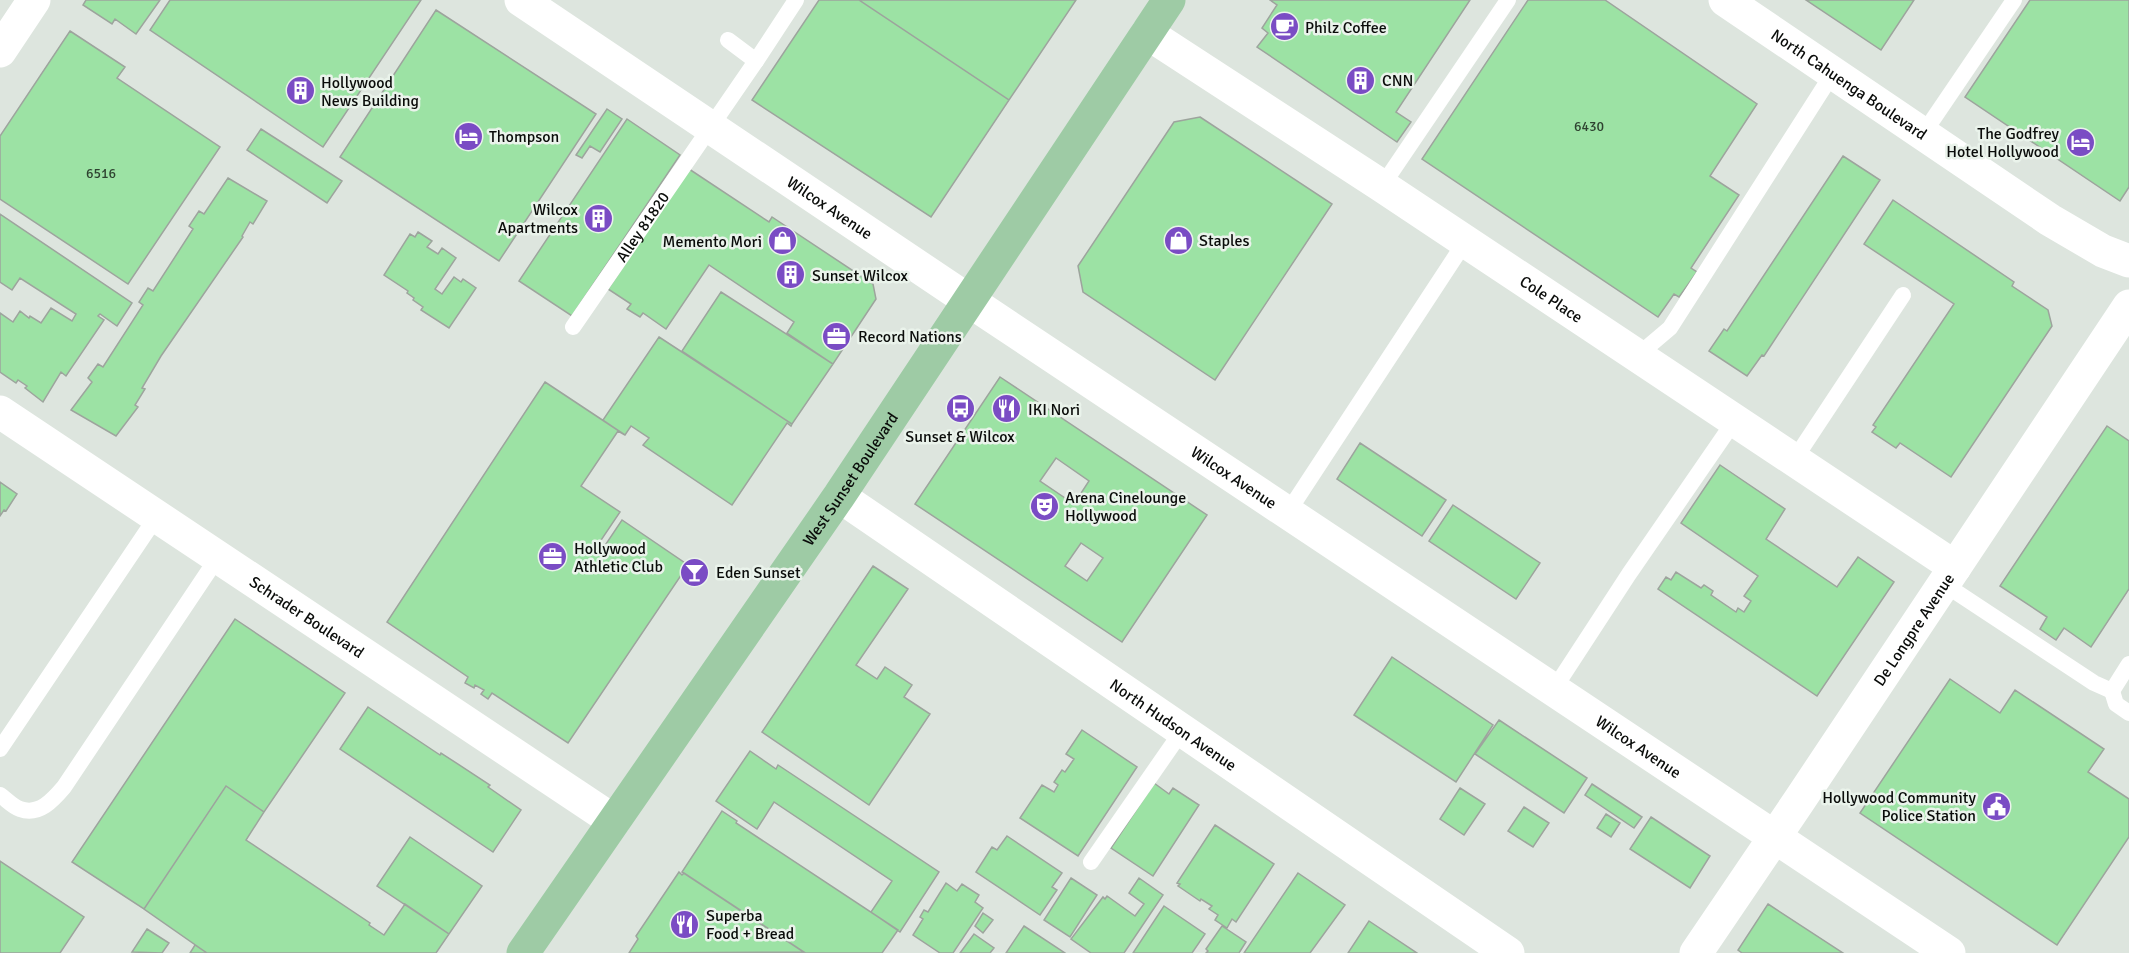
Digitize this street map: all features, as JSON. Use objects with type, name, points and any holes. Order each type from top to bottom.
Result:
[{"type":"main road","name":"West Sunset Boulevard","points":[[523,953],[839,496],[1169,0]]},
{"type":"street","points":[[0,51],[34,0]]},
{"type":"street","name":"Wilcox Avenue","points":[[521,0],[1949,953]]},
{"type":"street","name":"North Cahuenga Boulevard","points":[[1725,0],[2050,220],[2103,251],[2129,261]]},
{"type":"street","name":"Cole Place","points":[[1147,33],[1735,420],[1794,460],[1949,576]]},
{"type":"street","name":"De Longpre Avenue","points":[[1696,953],[2129,306]]},
{"type":"street","name":"Schrader Boulevard","points":[[0,412],[614,821]]},
{"type":"street","name":"North Hudson Avenue","points":[[839,496],[1508,953]]},
{"type":"lane","points":[[1382,186],[1508,0]]},
{"type":"lane","points":[[1923,134],[2014,0]]},
{"type":"lane","name":"Alley 81820","points":[[573,327],[756,61],[792,2]]},
{"type":"lane","points":[[728,40],[756,61]]},
{"type":"lane","points":[[1637,356],[1670,328],[1833,73]]},
{"type":"lane","points":[[1288,512],[1465,242]]},
{"type":"lane","points":[[1794,460],[1903,295]]},
{"type":"lane","points":[[1554,689],[1629,574],[1735,420]]},
{"type":"lane","points":[[0,749],[157,516]]},
{"type":"lane","points":[[0,795],[20,809],[36,810],[52,802],[64,788],[218,557]]},
{"type":"lane","points":[[1949,576],[2094,683],[2112,691],[2116,704],[2129,713]]},
{"type":"lane","points":[[2112,691],[2129,664]]},
{"type":"lane","points":[[1091,862],[1182,731]]},
{"type":"building","points":[[86,0],[160,0],[136,34],[115,19],[112,24],[83,5]]},
{"type":"building","name":"Hollywood News Building","points":[[170,0],[421,0],[323,147],[150,30]]},
{"type":"building","points":[[819,0],[859,0],[1009,100],[931,217],[752,100]]},
{"type":"building","points":[[859,0],[1076,0],[1009,100]]},
{"type":"building","name":"CNN","points":[[1270,0],[1470,0],[1396,112],[1411,122],[1397,142],[1257,47],[1268,33],[1262,28],[1277,5]]},
{"type":"building","points":[[1528,0],[1605,0],[1757,104],[1710,176],[1739,195],[1691,268],[1697,272],[1679,297],[1674,294],[1658,317],[1422,159]]},
{"type":"building","points":[[1806,0],[1914,0],[1881,50]]},
{"type":"building","name":"The Godfrey Hotel Hollywood","points":[[2030,0],[2129,0],[2129,187],[2120,201],[1965,97]]},
{"type":"building","name":"Thompson","points":[[436,10],[596,114],[499,261],[340,157]]},
{"type":"building","points":[[70,31],[125,67],[117,78],[220,147],[128,284],[0,199],[0,136]]},
{"type":"building","points":[[607,109],[622,119],[600,152],[590,146],[582,158],[576,155]]},
{"type":"building","points":[[1200,117],[1332,204],[1215,380],[1083,292],[1078,266],[1174,122]]},
{"type":"building","name":"Wilcox Apartments","points":[[627,119],[680,155],[572,316],[519,281]]},
{"type":"building","points":[[261,129],[342,181],[327,203],[247,150]]},
{"type":"building","points":[[1843,156],[1880,180],[1764,356],[1762,355],[1747,376],[1709,351],[1724,329],[1727,331]]},
{"type":"building","name":"Sunset Wilcox","points":[[689,169],[769,222],[772,217],[873,284],[876,299],[833,364],[787,333],[794,322],[709,265],[666,329],[643,313],[640,317],[627,309],[631,304],[608,289]]},
{"type":"building","points":[[228,178],[267,201],[253,224],[250,222],[243,237],[161,356],[142,388],[145,389],[135,405],[138,407],[116,436],[71,410],[92,382],[88,378],[98,364],[103,367],[143,305],[139,302],[148,288],[153,291],[193,229],[189,226],[199,211],[204,214]]},
{"type":"building","points":[[1893,200],[2014,282],[2012,286],[2048,310],[2052,326],[1951,477],[1900,443],[1896,448],[1872,432],[1876,427],[1873,425],[1954,304],[1864,244]]},
{"type":"building","points":[[0,214],[132,303],[117,326],[100,314],[98,316],[104,320],[66,376],[61,372],[43,402],[25,388],[27,386],[18,380],[16,383],[0,372],[0,313],[13,322],[20,311],[41,323],[51,308],[72,321],[76,314],[20,278],[12,290],[0,282]]},
{"type":"building","points":[[418,232],[432,241],[427,247],[438,254],[442,248],[456,258],[435,289],[442,294],[454,277],[461,282],[463,279],[476,288],[449,328],[421,310],[423,307],[413,300],[414,298],[407,293],[408,291],[384,275],[410,234],[415,237]]},
{"type":"building","points":[[721,292],[833,364],[792,424],[682,351]]},
{"type":"building","points":[[659,337],[792,424],[791,426],[787,423],[732,505],[643,445],[649,438],[631,426],[625,435],[603,420]]},
{"type":"building","points":[[1000,377],[1207,515],[1122,642],[915,504]],"holes":[[[1056,458],[1089,481],[1074,504],[1040,481]],[[1081,543],[1103,558],[1087,581],[1065,566]]]},
{"type":"building","name":"Hollywood Athletic Club","points":[[545,382],[625,435],[618,431],[581,486],[620,512],[597,546],[602,550],[622,520],[688,565],[568,743],[492,693],[488,699],[481,694],[484,690],[465,683],[468,677],[387,622]]},
{"type":"building","points":[[2107,426],[2129,441],[2129,589],[2091,647],[2064,628],[2056,640],[2040,629],[2047,617],[2000,586]]},
{"type":"building","points":[[1360,443],[1446,500],[1422,536],[1337,479]]},
{"type":"building","points":[[1720,465],[1785,509],[1766,539],[1837,587],[1858,557],[1894,582],[1817,696],[1658,589],[1666,577],[1671,580],[1676,572],[1701,588],[1704,585],[1713,591],[1711,595],[1736,612],[1738,608],[1744,612],[1751,601],[1744,596],[1758,576],[1681,523]]},
{"type":"building","points":[[0,482],[17,494],[0,516]]},
{"type":"building","points":[[1453,505],[1540,563],[1516,599],[1429,541]]},
{"type":"building","points":[[873,566],[908,589],[856,665],[877,679],[885,667],[912,685],[904,697],[930,714],[869,805],[762,732]]},
{"type":"building","points":[[235,619],[345,693],[264,812],[226,786],[144,909],[72,862]]},
{"type":"building","points":[[1392,657],[1493,725],[1456,782],[1354,715]]},
{"type":"building","name":"Hollywood Community Police Station","points":[[1950,679],[2000,713],[2015,690],[2104,749],[2088,772],[2129,799],[2129,837],[2057,945],[1860,813]]},
{"type":"building","points":[[368,707],[490,785],[488,787],[521,810],[493,852],[340,749]]},
{"type":"building","points":[[1499,720],[1587,778],[1564,813],[1475,754]]},
{"type":"building","points":[[1082,730],[1137,767],[1078,856],[1020,818],[1042,785],[1054,792],[1058,785],[1054,782],[1062,770],[1065,772],[1074,759],[1066,754]]},
{"type":"building","points":[[750,751],[776,769],[778,765],[939,872],[900,932],[871,912],[892,881],[774,802],[757,829],[716,801]]},
{"type":"building","points":[[1154,783],[1169,794],[1173,788],[1199,805],[1153,876],[1111,848]]},
{"type":"building","points":[[1592,784],[1642,817],[1634,828],[1585,795]]},
{"type":"building","points":[[226,786],[264,812],[246,840],[370,923],[369,925],[384,935],[405,904],[449,934],[436,953],[207,953],[144,909]]},
{"type":"building","points":[[1460,788],[1485,804],[1464,835],[1440,819]]},
{"type":"building","points":[[1524,807],[1549,823],[1533,847],[1508,831]]},
{"type":"building","points":[[722,811],[737,821],[736,823],[898,930],[882,953],[805,953],[682,872]]},
{"type":"building","points":[[1606,814],[1620,823],[1611,837],[1597,828]]},
{"type":"building","points":[[1651,817],[1710,856],[1690,888],[1630,849]]},
{"type":"building","points":[[1215,825],[1274,864],[1236,922],[1232,919],[1227,928],[1215,920],[1218,915],[1209,909],[1212,906],[1201,899],[1200,901],[1177,883]]},
{"type":"building","points":[[1007,836],[1062,873],[1052,887],[1057,890],[1040,915],[976,872],[992,847],[997,850]]},
{"type":"building","points":[[410,837],[482,886],[449,934],[377,886]]},
{"type":"building","points":[[0,861],[84,917],[60,953],[0,953]]},
{"type":"building","points":[[679,872],[682,875],[684,873],[804,952],[629,953],[638,939],[636,936]]},
{"type":"building","points":[[1298,873],[1345,905],[1310,953],[1244,953]]},
{"type":"building","points":[[1071,878],[1097,895],[1070,937],[1044,920]]},
{"type":"building","points":[[1139,878],[1163,895],[1124,953],[1091,953],[1071,939],[1103,897],[1105,899],[1107,896],[1135,916],[1144,904],[1129,893]]},
{"type":"building","points":[[946,883],[957,891],[962,884],[979,895],[975,902],[983,908],[953,953],[940,953],[913,935],[923,919],[920,917],[924,910],[928,912]]},
{"type":"building","points":[[1768,904],[1843,953],[1742,953],[1738,950]]},
{"type":"building","points":[[1164,906],[1205,934],[1192,953],[1133,953]]},
{"type":"building","points":[[983,913],[993,920],[983,933],[975,926]]},
{"type":"building","points":[[1369,921],[1417,953],[1348,953]]},
{"type":"building","points":[[1024,926],[1065,953],[1006,953]]},
{"type":"building","points":[[1222,926],[1246,942],[1239,953],[1206,953],[1208,951],[1206,949]]},
{"type":"building","points":[[147,929],[169,943],[162,953],[132,952]]},
{"type":"building","points":[[974,934],[994,948],[990,953],[960,953]]},
{"type":"building","points":[[195,945],[207,953],[190,953]]},
{"type":"place","name":"Philz Coffee","points":[[1284,27]]},
{"type":"place","name":"CNN","points":[[1361,80]]},
{"type":"place","name":"Hollywood News Building","points":[[300,91]]},
{"type":"place","name":"Thompson","points":[[468,136]]},
{"type":"place","name":"The Godfrey Hotel Hollywood","points":[[2080,142]]},
{"type":"place","name":"Wilcox Apartments","points":[[599,218]]},
{"type":"place","name":"Staples","points":[[1178,240]]},
{"type":"place","name":"Memento Mori","points":[[783,241]]},
{"type":"place","name":"Sunset Wilcox","points":[[791,275]]},
{"type":"place","name":"Record Nations","points":[[837,336]]},
{"type":"place","name":"Sunset & Wilcox","points":[[960,408]]},
{"type":"place","name":"IKI Nori","points":[[1007,409]]},
{"type":"place","name":"Arena Cinelounge Hollywood","points":[[1044,506]]},
{"type":"place","name":"Hollywood Athletic Club","points":[[553,557]]},
{"type":"place","name":"Eden Sunset","points":[[695,572]]},
{"type":"place","name":"Hollywood Community Police Station","points":[[1997,806]]},
{"type":"place","name":"Superba Food + Bread","points":[[685,924]]}]
